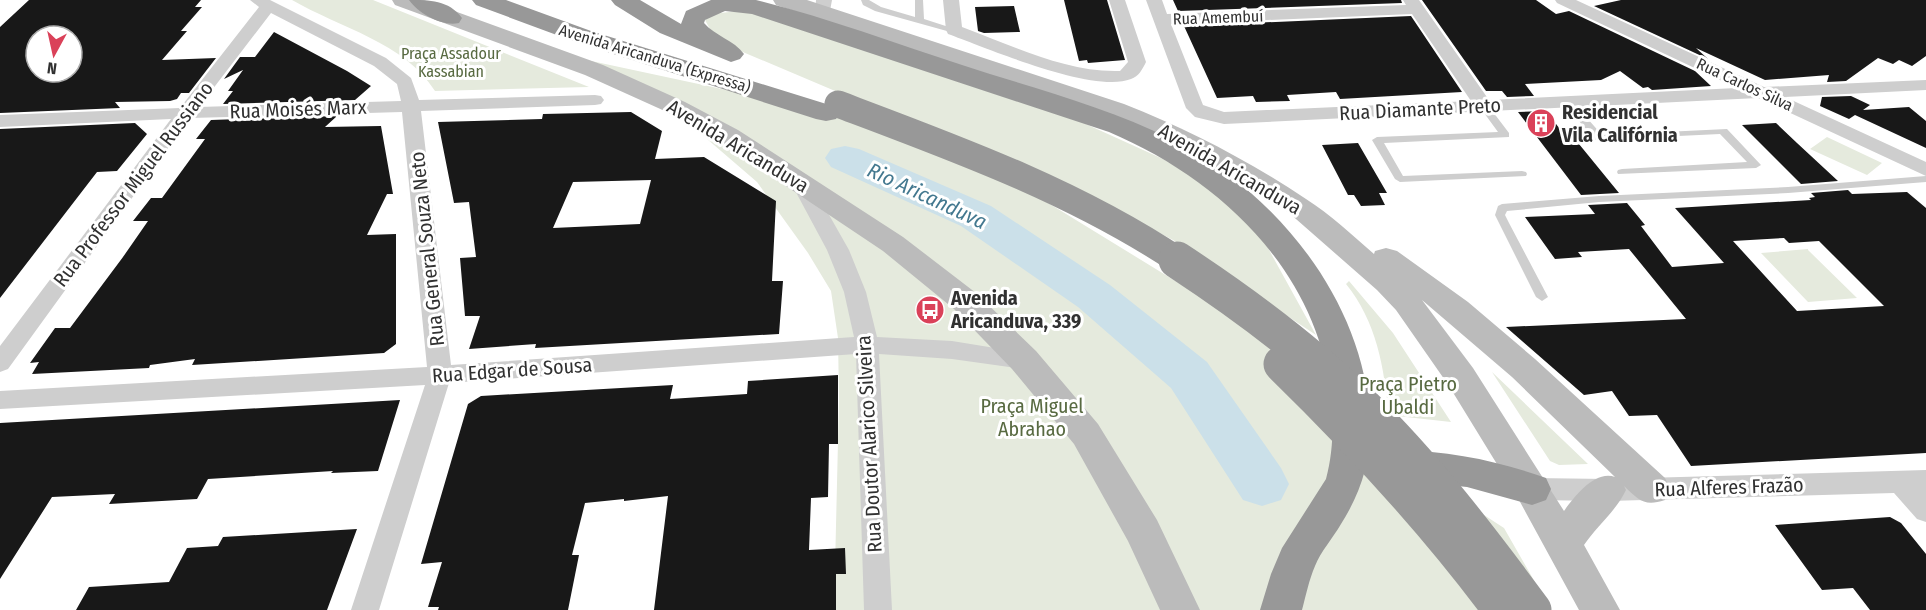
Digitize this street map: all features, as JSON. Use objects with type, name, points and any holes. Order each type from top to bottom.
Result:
[{"type":"highway","points":[[422,0],[450,18]]},
{"type":"highway","name":"Avenida Aricanduva (Expressa)","points":[[484,0],[582,36],[832,109]]},
{"type":"highway","points":[[627,2],[669,28],[731,54]]},
{"type":"highway","points":[[1281,610],[1299,556],[1336,498],[1347,470],[1353,409],[1340,344],[1326,309],[1304,271],[1262,220],[1240,198],[1183,157],[1079,111],[755,7],[722,4],[694,16],[692,22],[702,36],[731,54],[832,109],[1016,189],[1189,288],[1276,358],[1359,439],[1443,536],[1501,610]]},
{"type":"highway","points":[[832,109],[925,136],[1028,180],[1097,214],[1167,253],[1252,313],[1358,401],[1397,442],[1477,535],[1533,610]]},
{"type":"highway","points":[[1347,470],[1399,465],[1436,466],[1493,477],[1532,489]]},
{"type":"main road","name":"Avenida Aricanduva","points":[[403,0],[594,70],[676,107],[729,136],[893,244],[961,298],[1024,360],[1086,434],[1143,532],[1180,610]]},
{"type":"main road","name":"Avenida Aricanduva","points":[[784,0],[823,6],[1160,127],[1210,153],[1298,206],[1388,282],[1407,302],[1461,377],[1532,489],[1600,610]]},
{"type":"main road","points":[[1298,206],[1348,233],[1394,264],[1469,321],[1545,388],[1652,489]]},
{"type":"main road","points":[[1563,545],[1583,515],[1608,490]]},
{"type":"street","points":[[951,0],[954,30],[1059,66],[1109,77],[1124,76],[1134,69],[1137,62],[1117,0]]},
{"type":"street","points":[[1154,0],[1162,19]]},
{"type":"street","name":"Rua Carlos Silva","points":[[1563,0],[1926,170]]},
{"type":"street","name":"Rua General Souza Neto","points":[[263,3],[380,62],[405,82],[411,106],[440,375],[365,610]]},
{"type":"street","name":"Rua Professor Miguel Russiano","points":[[0,363],[185,113],[263,3]]},
{"type":"street","points":[[1414,5],[1484,106]]},
{"type":"street","name":"Rua Amembuí","points":[[1162,19],[1414,5]]},
{"type":"street","name":"Rua Diamante Preto","points":[[1162,19],[1195,108],[1202,113],[1224,118],[1926,85]]},
{"type":"street","name":"Rua Moisés Marx","points":[[0,121],[595,100]]},
{"type":"street","name":"Rua Doutor Alarico Silveira","points":[[801,183],[838,250],[855,292],[867,345],[878,610]]},
{"type":"street","name":"Rua Edgar de Sousa","points":[[0,400],[440,375],[867,345],[952,350],[1024,360]]},
{"type":"street","points":[[1914,482],[1926,511]]},
{"type":"street","name":"Rua Alferes Frazão","points":[[1532,489],[1608,490],[1914,482]]},
{"type":"lane","points":[[865,0],[866,3],[878,9],[954,30]]},
{"type":"lane","points":[[919,0],[920,19]]},
{"type":"lane","points":[[1568,102],[1597,137],[1723,131],[1756,165],[1622,172]]},
{"type":"lane","points":[[1484,106],[1505,135],[1377,140],[1400,179],[1522,174]]},
{"type":"lane","points":[[1542,297],[1503,223],[1500,215],[1502,208],[1926,179]]},
{"type":"green space","name":"Praça Assadour Kassabian","points":[[292,0],[373,0],[589,87],[435,91],[422,74],[389,48]]},
{"type":"green space","points":[[737,11],[755,13],[1077,120],[1163,159],[1247,210],[1316,335],[1173,240],[1116,210],[731,47],[711,31],[705,20],[713,14]]},
{"type":"green space","name":"Praça Miguel Abrahao","points":[[526,47],[853,117],[1014,182],[1283,347],[1464,502],[1504,528],[1551,610],[834,610],[839,399],[838,338],[831,291],[808,253],[757,182],[678,114]]},
{"type":"green space","points":[[1827,137],[1882,163],[1867,175],[1810,149]]},
{"type":"green space","points":[[1808,249],[1857,298],[1808,302],[1761,253]]},
{"type":"green space","name":"Praça Pietro Ubaldi","points":[[1349,281],[1393,333],[1451,422],[1388,415],[1377,346],[1365,313],[1346,284]]},
{"type":"green space","name":"Praça Pietro Ubaldi","points":[[1492,372],[1588,464],[1559,465],[1550,461]]},
{"type":"building","points":[[29,0],[201,0],[195,7],[202,7],[181,31],[187,31],[162,60],[216,58],[189,93],[181,93],[177,99],[170,101],[115,102],[120,108],[0,113],[0,27]]},
{"type":"building","points":[[1064,0],[1107,0],[1125,60],[1088,63],[1087,60],[1079,61]]},
{"type":"building","points":[[1173,0],[1401,0],[1402,3],[1178,11]]},
{"type":"building","points":[[1422,0],[1536,0],[1556,14],[1569,11],[1695,71],[1711,86],[1652,90],[1648,87],[1643,88],[1620,71],[1601,80],[1525,84],[1534,96],[1507,97],[1502,91],[1486,91]]},
{"type":"building","points":[[1621,0],[1926,0],[1926,56],[1912,66],[1899,60],[1893,64],[1878,58],[1846,81],[1827,82],[1829,75],[1765,80],[1696,48],[1708,59],[1594,6]]},
{"type":"building","points":[[1014,6],[1020,32],[984,33],[978,31],[975,7]]},
{"type":"building","points":[[1411,16],[1462,92],[1340,99],[1336,92],[1287,95],[1290,101],[1256,102],[1253,96],[1217,98],[1184,26]]},
{"type":"building","points":[[274,32],[371,86],[355,100],[223,104],[233,91],[228,91],[243,70],[224,79],[240,57],[255,57]]},
{"type":"building","points":[[1851,96],[1870,105],[1863,110],[1909,107],[1926,121],[1926,148],[1855,115],[1849,119],[1820,106],[1822,97]]},
{"type":"building","points":[[1546,111],[1563,133],[1570,133],[1619,193],[1581,195],[1518,112]]},
{"type":"building","points":[[631,112],[662,131],[655,159],[704,157],[776,201],[772,281],[783,281],[779,334],[535,348],[536,344],[469,349],[480,316],[465,316],[460,258],[476,257],[469,202],[454,203],[438,122],[542,119],[543,114]],"holes":[[[651,180],[640,224],[553,228],[573,182]]]},
{"type":"building","points":[[337,116],[325,127],[381,126],[393,194],[387,194],[367,235],[396,234],[396,344],[384,353],[192,365],[195,359],[150,365],[149,368],[32,374],[39,362],[30,363],[55,328],[70,328],[123,257],[148,221],[133,221],[151,198],[162,198],[205,139],[196,139],[211,120]]},
{"type":"building","points":[[135,123],[147,134],[117,171],[97,172],[0,298],[0,129]]},
{"type":"building","points":[[1776,123],[1838,181],[1801,184],[1742,125]]},
{"type":"building","points":[[1358,143],[1387,193],[1379,193],[1385,205],[1361,206],[1354,195],[1348,195],[1322,145]]},
{"type":"building","points":[[1848,190],[1852,194],[1907,192],[1926,208],[1926,453],[1691,466],[1657,415],[1629,416],[1612,391],[1584,395],[1506,327],[1686,319],[1629,249],[1578,252],[1582,257],[1555,259],[1525,217],[1595,214],[1588,205],[1627,203],[1645,225],[1641,226],[1672,267],[1724,263],[1675,208],[1811,200],[1809,198],[1815,197],[1811,193]],"holes":[[[1784,238],[1789,243],[1819,241],[1884,306],[1797,311],[1733,241]]]},
{"type":"building","points":[[838,375],[838,444],[829,444],[828,497],[811,498],[809,550],[845,548],[846,574],[836,574],[836,610],[654,610],[668,496],[585,503],[572,555],[579,555],[568,610],[438,610],[439,607],[428,607],[442,562],[421,564],[468,404],[481,396],[673,385],[670,399],[747,394],[748,381]]},
{"type":"building","points":[[400,400],[378,471],[331,473],[333,471],[208,479],[197,499],[109,504],[115,494],[52,497],[0,579],[0,423]]},
{"type":"building","points":[[1890,517],[1901,523],[1926,554],[1926,610],[1870,610],[1853,588],[1822,590],[1775,525]]},
{"type":"building","points":[[357,529],[327,610],[76,610],[89,587],[169,582],[187,548],[218,546],[223,537]]},
{"type":"waterway","name":"Rio Aricanduva","points":[[845,158],[976,216],[1094,296],[1189,375],[1262,484]]},
{"type":"place","name":"Residencial Vila Califórnia","points":[[1541,123]]},
{"type":"place","name":"Avenida Aricanduva, 339","points":[[930,310]]}]
